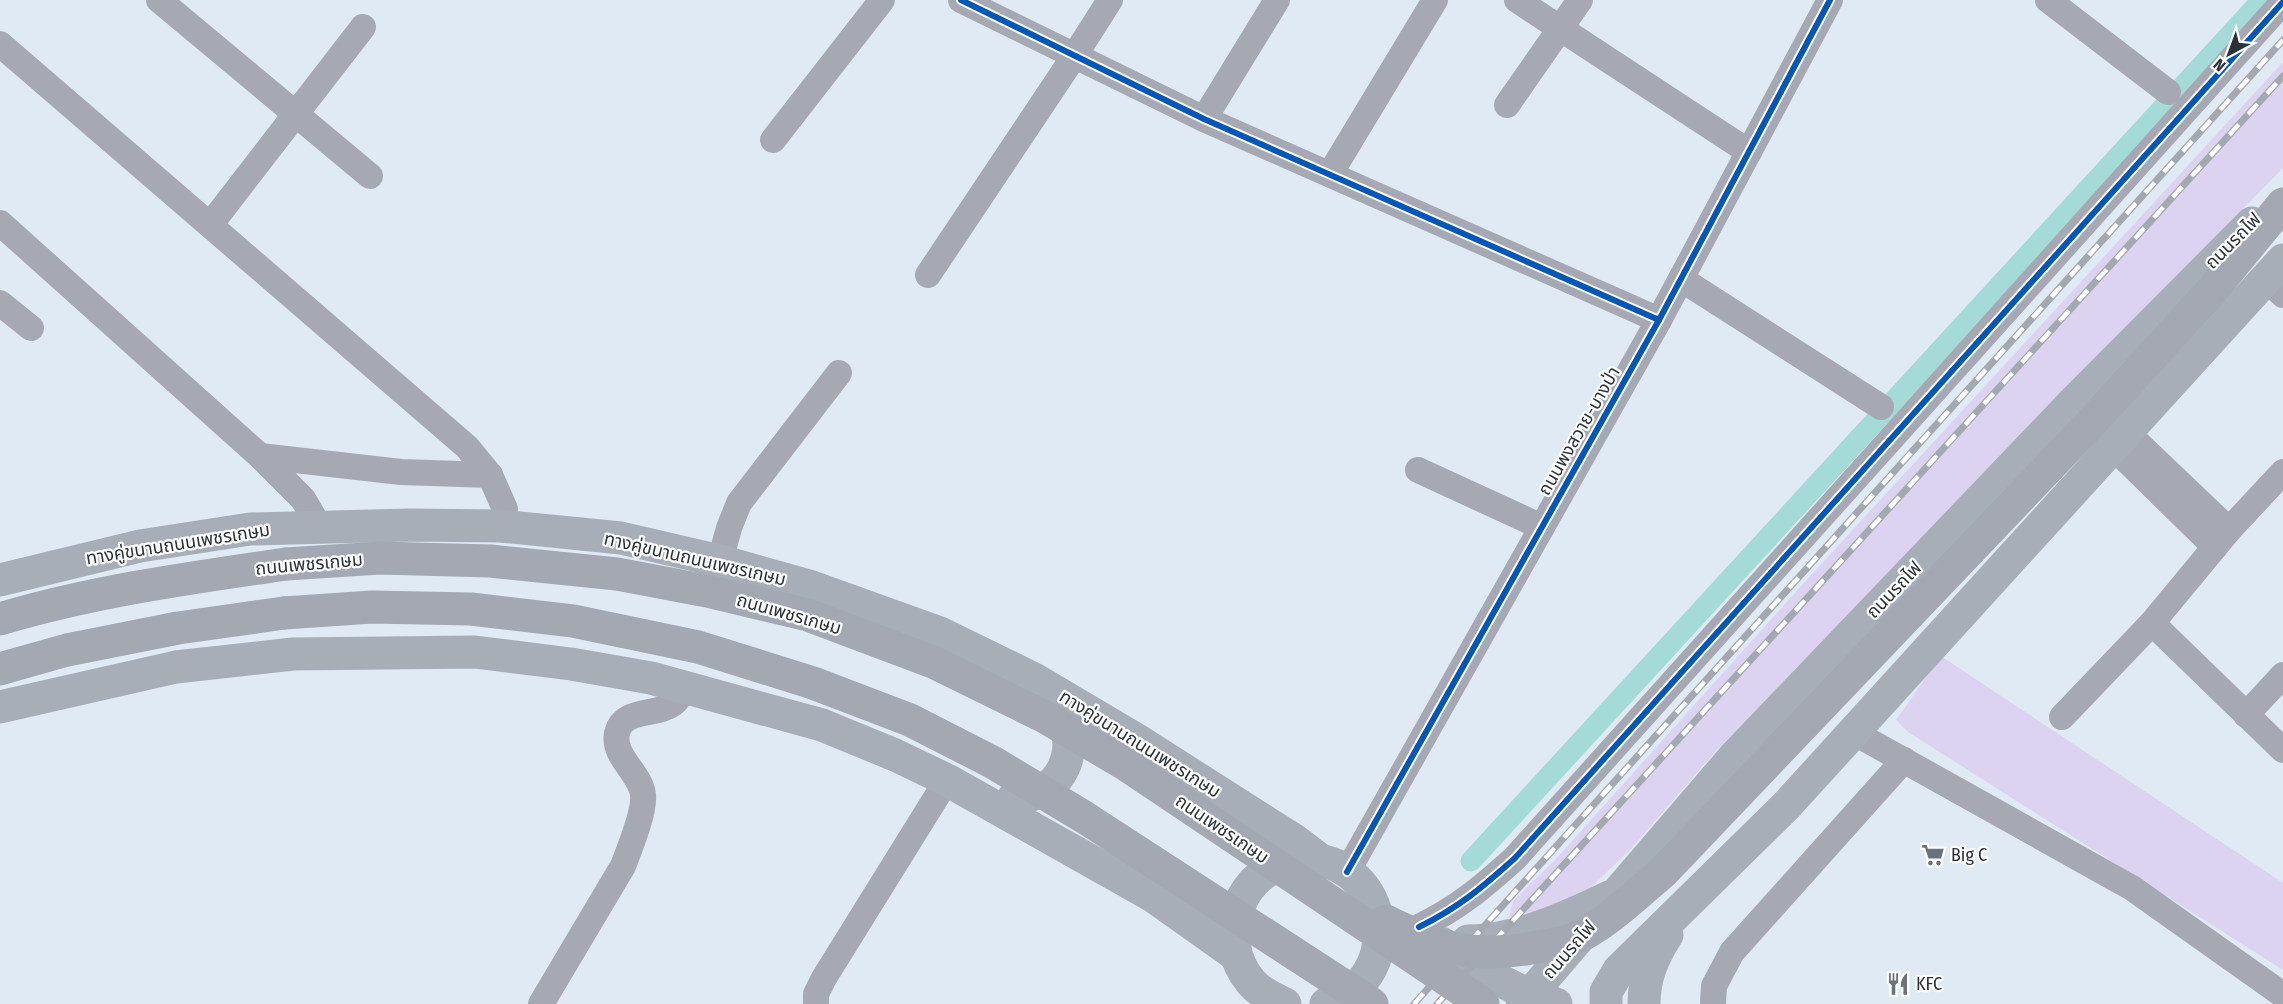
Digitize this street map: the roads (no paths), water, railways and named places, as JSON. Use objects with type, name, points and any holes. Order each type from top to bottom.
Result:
[{"type":"highway","points":[[1125,764],[1364,909],[1420,938],[1468,952],[1501,954],[1572,940],[1595,926],[1663,872],[2110,433],[2214,288],[2283,204]]},
{"type":"highway","name":"ถนนเพชรเกษม","points":[[0,619],[49,604],[159,582],[286,564],[380,558],[490,561],[617,574],[707,591],[808,615],[933,662],[1045,717],[1125,764],[1483,1004]]},
{"type":"highway","points":[[0,669],[78,647],[178,628],[284,613],[372,607],[471,609],[573,621],[698,647],[813,683],[910,720],[994,763],[1084,817],[1372,1004]]},
{"type":"main road","name":"ถนนรถไฟ","points":[[1536,1001],[1618,892],[1734,757],[2064,413],[2283,191]]},
{"type":"main road","points":[[1606,1004],[1606,992],[1619,970],[1787,805],[1853,732],[2110,433],[2277,278]]},
{"type":"main road","name":"ทางคู่ขนานถนนเพชรเกษม","points":[[0,580],[140,546],[250,529],[319,526],[500,526],[621,538],[720,561],[812,587],[940,633],[1034,679],[1137,740],[1344,874]]},
{"type":"main road","points":[[0,707],[176,667],[292,654],[475,652],[571,664],[684,686],[822,725],[1005,797],[1021,797],[1037,793],[1052,784],[1062,772],[1069,755],[1070,736],[1065,718],[1054,703],[940,633]]},
{"type":"main road","points":[[895,755],[947,780],[1153,896],[1236,955]]},
{"type":"main road","points":[[1734,757],[1726,777],[1731,797],[1737,806],[1746,812],[1768,815],[1787,805]]},
{"type":"main road","points":[[1285,1004],[1268,996],[1250,994],[1236,955],[1232,929],[1238,904],[1252,883],[1273,867],[1298,860],[1344,874],[1472,966],[1536,1001]]},
{"type":"main road","points":[[1326,1004],[1339,1000],[1357,988],[1371,970],[1378,950],[1380,928],[1375,907],[1344,874]]},
{"type":"main road","points":[[1426,932],[1471,941],[1497,938],[1577,913],[1618,892]]},
{"type":"main road","points":[[1644,1004],[1645,980],[1650,965],[1691,898]]},
{"type":"street","points":[[159,0],[370,176]]},
{"type":"street","points":[[772,140],[882,0]]},
{"type":"street","points":[[961,0],[1204,119],[1659,320]]},
{"type":"street","points":[[928,275],[1110,0]]},
{"type":"street","points":[[1204,119],[1278,0]]},
{"type":"street","points":[[1330,174],[1434,0]]},
{"type":"street","points":[[1518,0],[1749,152]]},
{"type":"street","points":[[1507,105],[1580,0]]},
{"type":"street","name":"ถนนพงสวาย-บางป่า","points":[[1344,874],[1659,320],[1830,0]]},
{"type":"street","points":[[2048,0],[2168,92]]},
{"type":"street","points":[[1426,932],[1446,914],[1472,897],[1515,858],[2283,2]]},
{"type":"street","points":[[210,225],[363,27]]},
{"type":"street","points":[[0,44],[466,447],[490,475],[505,509],[500,526]]},
{"type":"street","points":[[0,223],[260,456],[303,499],[319,526]]},
{"type":"street","points":[[1681,279],[1881,407]]},
{"type":"street","points":[[0,303],[31,328]]},
{"type":"street","points":[[720,561],[739,503],[839,373]]},
{"type":"street","points":[[2110,433],[2222,538]]},
{"type":"street","points":[[260,456],[401,472],[490,475]]},
{"type":"street","points":[[1418,470],[1542,527]]},
{"type":"street","points":[[2062,717],[2152,623],[2222,538],[2283,472]]},
{"type":"street","points":[[2152,623],[2283,750]]},
{"type":"street","points":[[2246,715],[2283,675]]},
{"type":"street","points":[[541,1004],[623,866],[631,845],[643,797],[640,783],[624,760],[617,741],[617,731],[627,718],[670,706],[678,699],[684,686]]},
{"type":"street","points":[[1853,732],[2132,888],[2283,995]]},
{"type":"street","points":[[1713,1004],[1714,986],[1732,952],[1904,760]]},
{"type":"street","points":[[816,1004],[816,994],[824,978],[947,780]]},
{"type":"waterway","points":[[1471,861],[2262,0]]},
{"type":"railway","points":[[1414,1004],[2283,40]]},
{"type":"railway","points":[[1437,1004],[2283,76]]},
{"type":"place","name":"Big C","points":[[1933,855]]},
{"type":"place","name":"KFC","points":[[1898,984]]}]
